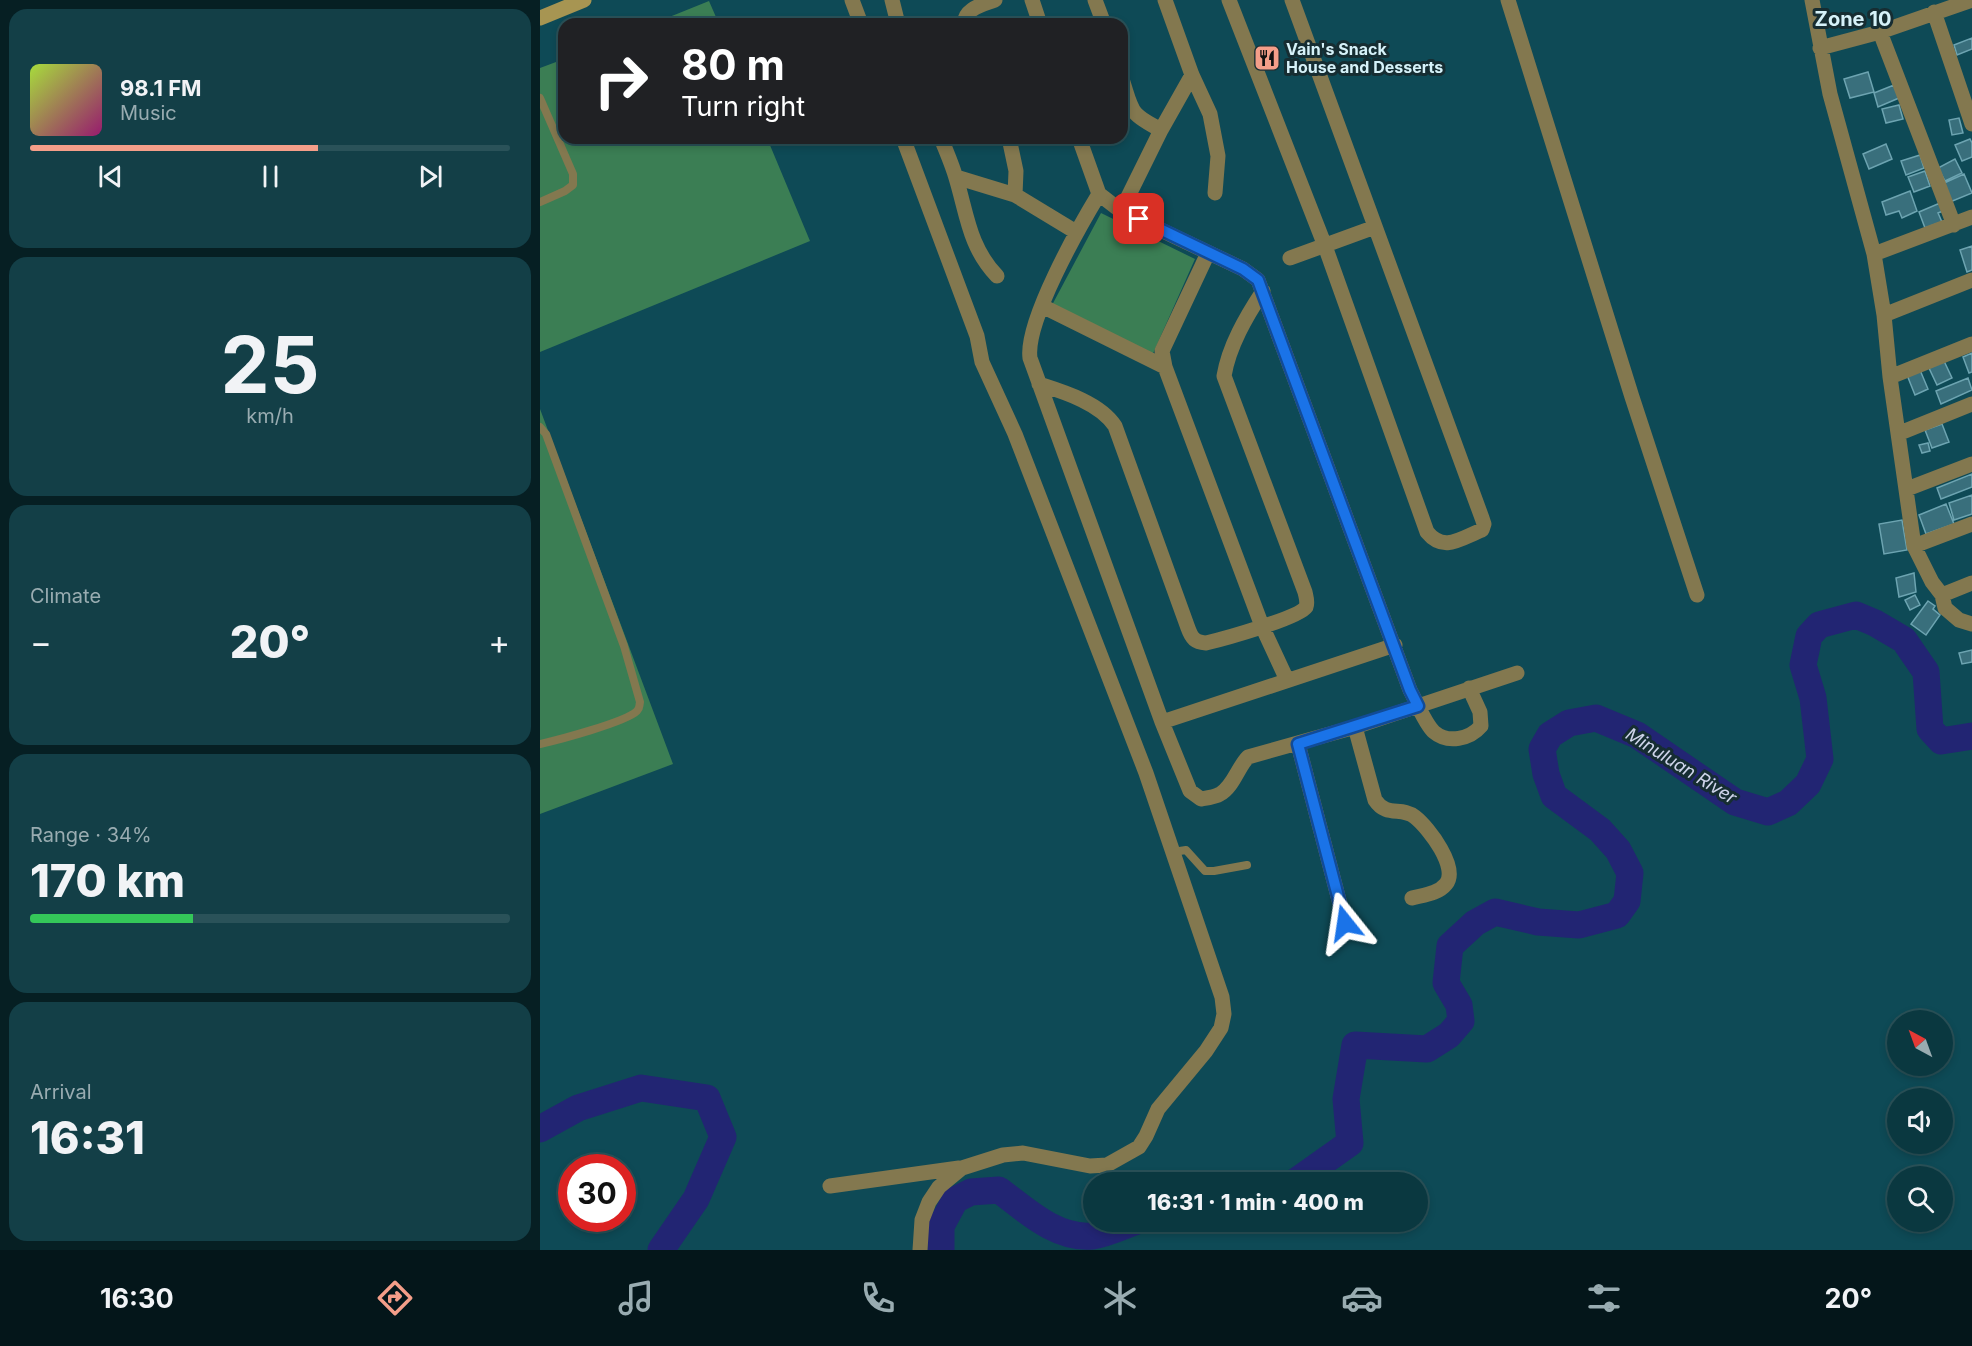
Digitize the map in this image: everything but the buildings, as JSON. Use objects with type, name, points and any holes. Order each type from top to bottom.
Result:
[{"type":"main road","points":[[540,18],[584,0]]},
{"type":"street","points":[[852,0],[859,18]]},
{"type":"street","points":[[892,0],[896,18]]},
{"type":"street","points":[[964,18],[969,12],[995,0]]},
{"type":"street","points":[[1032,0],[1038,18]]},
{"type":"street","points":[[1095,0],[1102,18]]},
{"type":"street","points":[[1165,0],[1192,75],[1210,114],[1218,156],[1215,193]]},
{"type":"street","points":[[1229,0],[1325,246],[1427,532],[1437,543],[1445,544],[1482,530],[1484,524],[1292,0]]},
{"type":"street","points":[[1508,0],[1632,398],[1697,596]]},
{"type":"street","points":[[1812,0],[1830,94],[1874,254],[1914,546],[1932,582],[1942,595],[1945,608],[1959,620],[1972,624]]},
{"type":"street","points":[[1820,48],[1880,32],[1972,0]]},
{"type":"street","points":[[1934,12],[1972,124]]},
{"type":"street","points":[[1880,32],[1954,225]]},
{"type":"street","points":[[1121,211],[1161,130],[1192,75]]},
{"type":"street","points":[[1128,98],[1136,116],[1161,130]]},
{"type":"street","points":[[830,1185],[962,1168],[1003,1155],[1023,1153],[1090,1166],[1107,1165],[1139,1147],[1158,1109],[1221,1028],[1224,1014],[1222,997],[1173,852],[1107,670],[1015,434],[982,362],[977,336],[905,144]]},
{"type":"street","points":[[943,144],[956,177],[967,223],[979,254],[997,276]]},
{"type":"street","points":[[1010,144],[1016,171],[1016,195]]},
{"type":"street","points":[[1081,144],[1099,194],[1121,211],[1252,274],[1258,280],[1418,706],[1433,731],[1461,739],[1470,736],[1481,726],[1482,722],[1469,688]]},
{"type":"street","points":[[956,177],[1016,195],[1076,232]]},
{"type":"street","points":[[1099,194],[1076,232],[1042,306],[1028,347],[1030,358],[1162,722],[1190,790],[1201,799],[1221,794],[1241,764],[1248,758],[1355,727],[1517,673]]},
{"type":"street","points":[[1874,254],[1972,217]]},
{"type":"street","points":[[1290,258],[1375,227]]},
{"type":"street","points":[[1208,253],[1162,351],[1165,367],[1262,626],[1287,680]]},
{"type":"street","points":[[1884,315],[1972,279]]},
{"type":"street","points":[[1040,384],[1093,407],[1115,426],[1192,638],[1196,642],[1206,644],[1288,618],[1305,608],[1307,603],[1305,592],[1224,376],[1229,357],[1246,316],[1263,291]]},
{"type":"street","points":[[1042,306],[1165,367]]},
{"type":"street","points":[[1890,377],[1972,344]]},
{"type":"street","points":[[1900,433],[1972,405]]},
{"type":"street","points":[[1907,489],[1972,465]]},
{"type":"street","points":[[1914,546],[1972,524]]},
{"type":"street","points":[[1942,595],[1972,583]]},
{"type":"street","points":[[1162,722],[1395,645]]},
{"type":"street","points":[[1355,727],[1375,800],[1380,807],[1390,812],[1405,812],[1414,816],[1437,842],[1445,859],[1450,874],[1447,883],[1432,893],[1412,898]]},
{"type":"street","points":[[1298,744],[1345,923]]},
{"type":"street","points":[[920,1250],[922,1220],[929,1202],[939,1187],[962,1168]]},
{"type":"lane","points":[[540,98],[558,139]]},
{"type":"lane","points":[[540,202],[573,185],[573,174],[560,144]]},
{"type":"lane","points":[[540,427],[546,434],[624,646],[640,702],[639,709],[634,713],[614,722],[540,744]]},
{"type":"lane","points":[[1173,852],[1186,850],[1205,870],[1214,871],[1247,865]]},
{"type":"green space","points":[[709,1],[716,18],[667,18]]},
{"type":"green space","points":[[558,61],[558,144],[770,144],[810,241],[540,352],[540,68]]},
{"type":"green space","points":[[1101,213],[1195,259],[1151,358],[1051,307]]},
{"type":"green space","points":[[540,409],[673,764],[540,814]]},
{"type":"waterway","name":"Minuluan River","points":[[1309,1172],[1350,1143],[1346,1099],[1355,1045],[1427,1049],[1449,1035],[1461,1021],[1459,1005],[1446,983],[1450,946],[1475,923],[1495,912],[1538,922],[1579,925],[1617,915],[1627,901],[1630,873],[1618,850],[1600,830],[1554,796],[1546,774],[1542,749],[1550,735],[1569,723],[1596,718],[1637,735],[1735,802],[1768,812],[1788,803],[1808,784],[1820,759],[1813,698],[1803,665],[1809,636],[1819,625],[1856,615],[1904,640],[1926,672],[1930,729],[1941,741],[1972,736]]},
{"type":"waterway","name":"Minuluan River","points":[[540,1129],[578,1108],[641,1088],[707,1098],[723,1137],[696,1199],[661,1250]]},
{"type":"waterway","name":"Minuluan River","points":[[941,1250],[941,1226],[955,1200],[971,1192],[999,1190],[1042,1222],[1066,1233],[1092,1236],[1109,1232]]},
{"type":"place","name":"Vain's Snack House and Desserts","points":[[1267,58]]},
{"type":"district","name":"Zone 10","points":[[1853,19]]},
{"type":"route","points":[[1139,219],[1243,269],[1258,280],[1410,690],[1418,706],[1298,744],[1345,923]]}]
